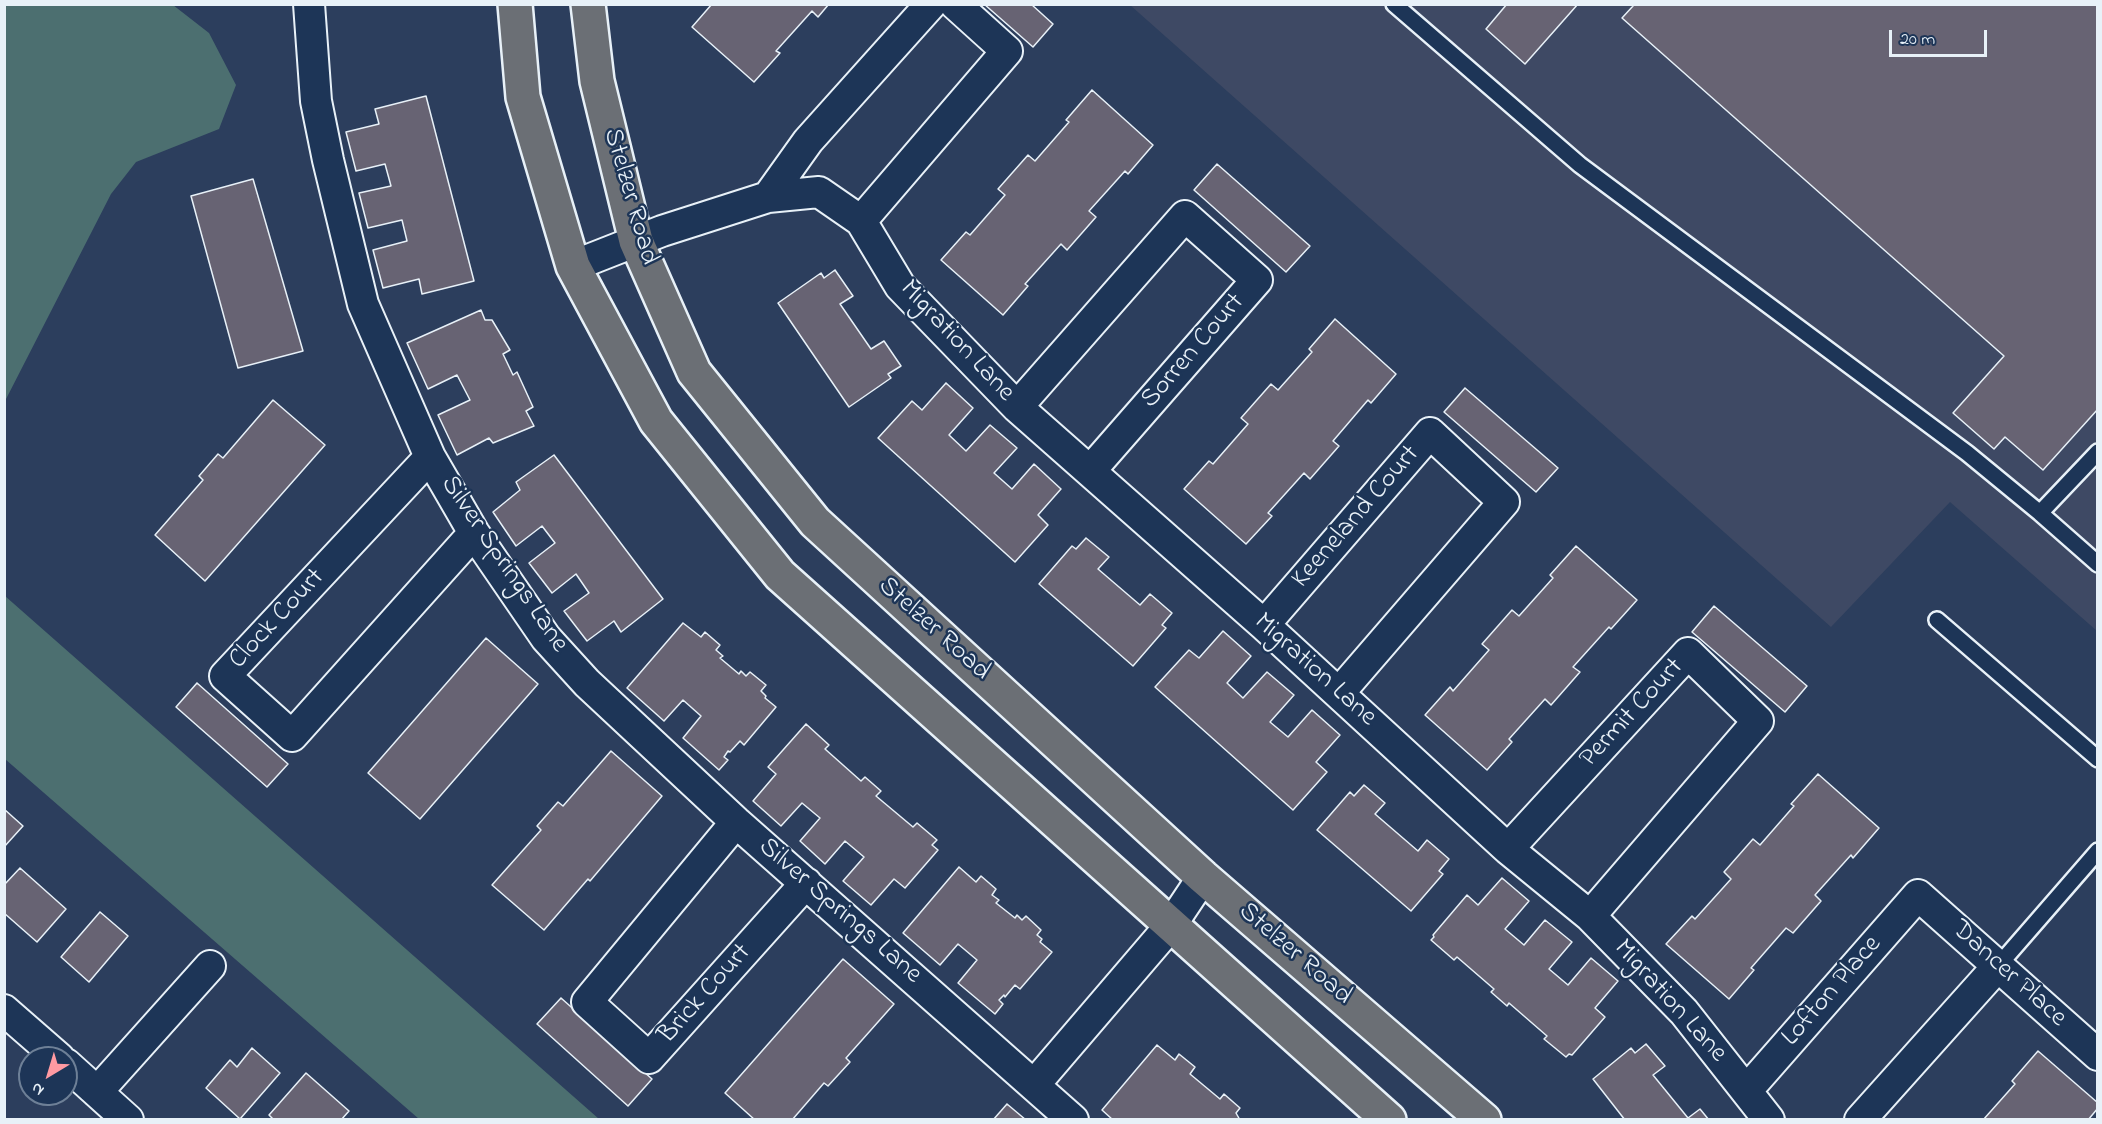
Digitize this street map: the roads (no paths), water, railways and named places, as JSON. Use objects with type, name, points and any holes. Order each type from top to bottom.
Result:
[{"type":"main road","points":[[515,4],[523,97],[573,266],[656,421],[780,574],[1389,1119]]},
{"type":"main road","name":"Stelzer Road","points":[[588,4],[597,81],[636,241],[694,372],[815,522],[1203,877],[1484,1119]]},
{"type":"street","name":"Silver Springs Lane","points":[[309,4],[316,101],[363,304],[430,457],[474,533],[546,638],[580,675],[736,822],[1073,1119]]},
{"type":"street","points":[[768,197],[808,141],[932,4]]},
{"type":"street","points":[[861,221],[1007,51],[955,4]]},
{"type":"street","name":"Migration Lane","points":[[573,266],[636,241],[768,197],[819,192],[861,221],[900,286],[1017,407],[1264,625],[1508,849],[1590,916],[1684,1012],[1769,1119]]},
{"type":"street","name":"Sorren Court","points":[[1017,407],[1185,216],[1257,280],[1090,471]]},
{"type":"street","name":"Keeneland Court","points":[[1264,625],[1430,433],[1504,502],[1339,693]]},
{"type":"street","name":"Clock Court","points":[[430,457],[225,676],[292,736],[474,533]]},
{"type":"street","name":"Permit Court","points":[[1508,849],[1688,653],[1758,721],[1590,916]]},
{"type":"street","name":"Brick Court","points":[[736,822],[587,1002],[649,1058],[806,884]]},
{"type":"street","points":[[1034,1085],[1171,925],[1203,877]]},
{"type":"street","name":"Dancer Place","points":[[1918,895],[2097,1055]]},
{"type":"street","name":"Lofton Place","points":[[1747,1090],[1918,895]]},
{"type":"street","points":[[97,1092],[210,966]]},
{"type":"street","points":[[1860,1119],[1998,966]]},
{"type":"street","points":[[4,1010],[45,1046]]},
{"type":"street","points":[[78,1075],[128,1119]]},
{"type":"lane","points":[[1394,4],[1580,165],[1967,453],[2097,564]]},
{"type":"lane","points":[[2040,513],[2097,452]]},
{"type":"lane","points":[[1937,620],[2097,759]]},
{"type":"lane","points":[[1998,966],[2097,851]]}]
